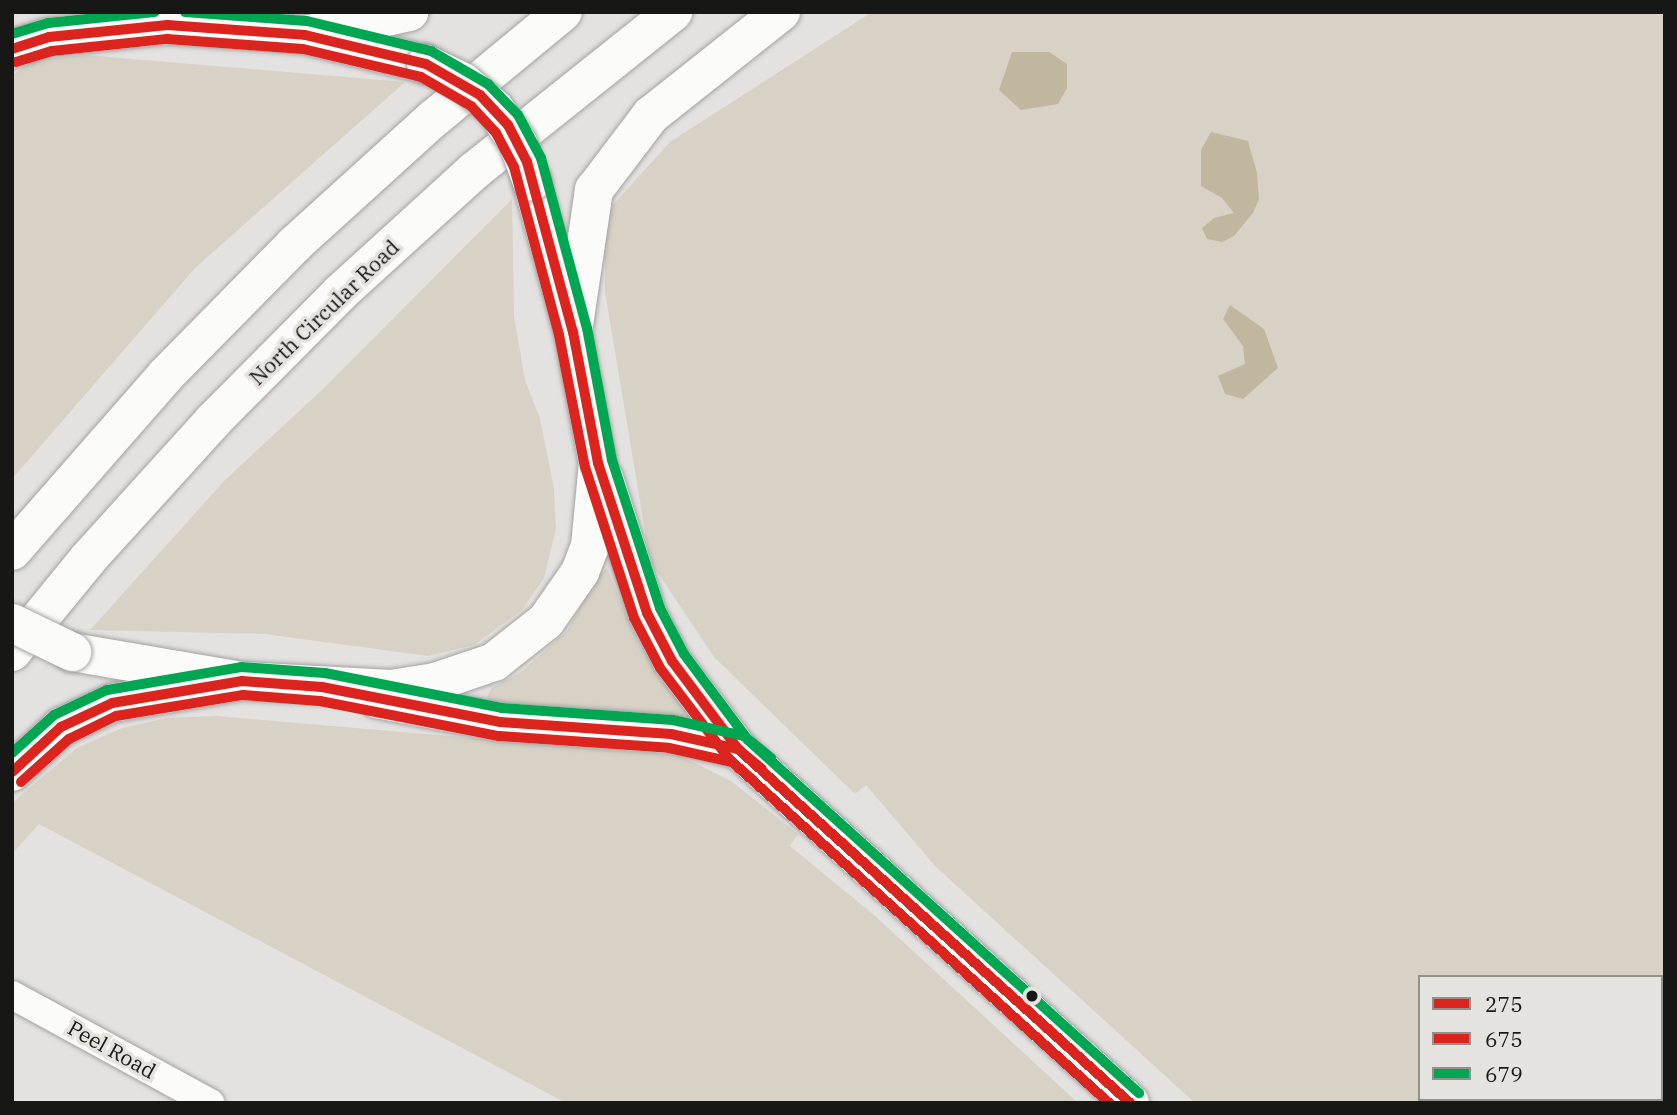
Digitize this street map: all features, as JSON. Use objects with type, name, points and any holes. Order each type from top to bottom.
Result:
[{"type":"main road","points":[[90,12],[167,25],[305,35],[426,65],[463,82],[495,109],[519,143],[532,182],[573,332],[598,463],[647,613],[673,661],[738,749],[1130,1103]]},
{"type":"main road","points":[[305,35],[409,12]]},
{"type":"main road","points":[[12,551],[166,375],[295,244],[433,119],[563,12]]},
{"type":"main road","name":"North Circular Road","points":[[12,652],[88,559],[213,421],[341,293],[474,171],[673,12]]},
{"type":"main road","points":[[573,332],[594,190],[651,115],[781,12]]},
{"type":"main road","points":[[12,49],[49,37],[167,25]]},
{"type":"main road","points":[[12,623],[72,652],[242,681],[391,689],[435,682],[486,665],[519,645],[564,600],[580,572],[596,512],[598,463]]},
{"type":"main road","points":[[12,772],[61,727],[112,703],[242,681]]},
{"type":"main road","points":[[321,687],[500,722],[671,734],[738,749]]},
{"type":"street","name":"Peel Road","points":[[12,995],[211,1103]]},
{"type":"shaded area","points":[[872,12],[1665,12],[1665,1103],[1195,1103],[935,866],[866,785],[855,794],[714,657],[650,561],[605,292],[605,232],[612,206],[670,142]]},
{"type":"shaded area","points":[[1012,52],[1049,52],[1067,64],[1067,88],[1058,104],[1021,110],[999,90]]},
{"type":"shaded area","points":[[86,55],[405,82],[195,268],[12,479],[12,75],[36,60]]},
{"type":"shaded area","points":[[1211,132],[1248,141],[1257,173],[1259,199],[1253,213],[1234,236],[1222,242],[1207,239],[1202,228],[1214,218],[1234,213],[1222,198],[1201,186],[1201,150]]},
{"type":"shaded area","points":[[512,199],[514,316],[525,380],[540,419],[554,488],[556,529],[544,578],[522,610],[474,645],[428,656],[265,634],[90,630],[225,480],[323,389]]},
{"type":"shaded area","points":[[1230,305],[1264,329],[1278,368],[1243,399],[1225,394],[1218,376],[1245,364],[1243,346],[1223,319]]},
{"type":"shaded area","points":[[607,568],[639,645],[686,709],[683,718],[490,702],[487,697],[492,687],[520,673],[567,631],[597,576]]},
{"type":"shaded area","points":[[216,716],[681,756],[731,781],[798,834],[790,846],[874,915],[1078,1103],[566,1103],[39,824],[12,854],[12,803],[77,748],[122,728],[167,718]]},
{"type":"transit line","name":"679","points":[[12,34],[48,23],[154,12]]},
{"type":"transit line","name":"679","points":[[185,12],[307,21],[431,51],[488,84],[518,115],[541,158],[587,328],[612,460],[660,608],[684,654],[748,740],[1139,1093]]},
{"type":"transit line","name":"275","points":[[12,49],[49,37],[167,25],[305,35],[426,64],[480,95],[508,125],[527,162],[573,332],[598,463],[647,613],[672,661],[738,749],[1130,1103]]},
{"type":"transit line","name":"675","points":[[16,62],[52,51],[167,39],[303,49],[421,77],[471,106],[496,133],[514,167],[559,335],[585,467],[634,618],[660,668],[729,759],[1109,1103]]},
{"type":"transit line","name":"679","points":[[12,753],[54,715],[107,690],[241,667],[325,673],[502,708],[673,720],[744,736],[771,758]]},
{"type":"transit line","name":"275","points":[[12,772],[61,727],[112,703],[242,681],[322,687],[500,722],[671,734],[738,749],[762,769]]},
{"type":"transit line","name":"675","points":[[21,782],[69,739],[116,716],[243,695],[320,701],[499,736],[669,748],[732,762],[753,780]]}]
